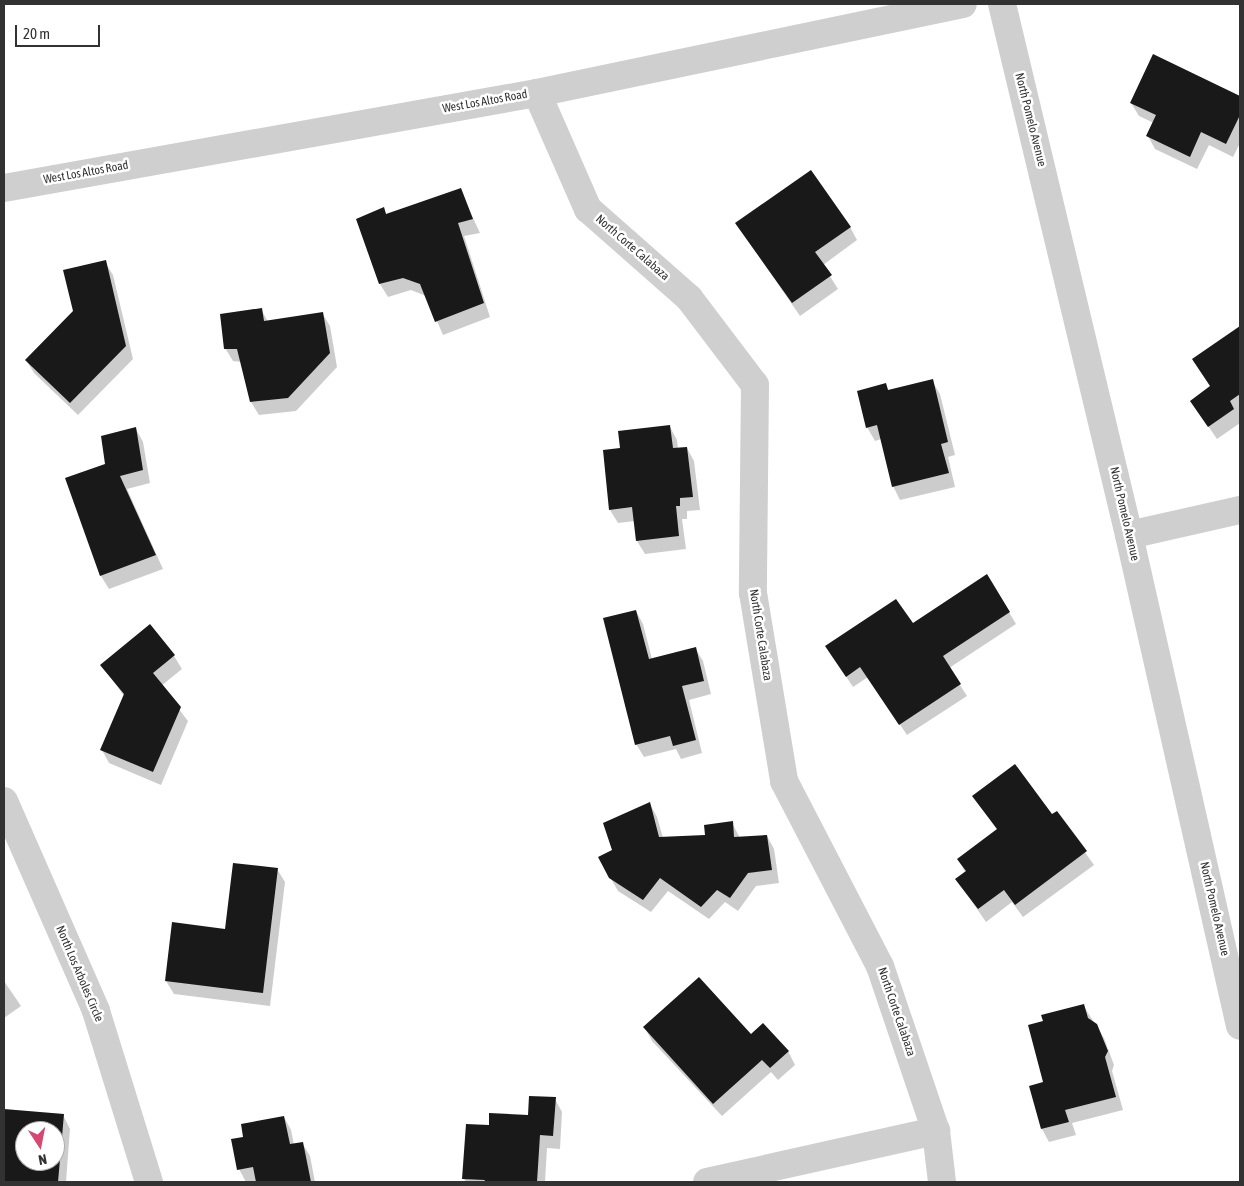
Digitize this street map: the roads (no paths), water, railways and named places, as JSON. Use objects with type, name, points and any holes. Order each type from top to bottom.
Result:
[{"type":"street","name":"West Los Altos Road","points":[[4,188],[537,93],[964,4]]},
{"type":"street","name":"North Pomelo Avenue","points":[[1002,4],[1129,535],[1240,1026]]},
{"type":"street","name":"North Corte Calabaza","points":[[537,93],[588,209],[689,298],[755,386],[752,593],[784,781],[880,966],[936,1131],[942,1182]]},
{"type":"street","points":[[1129,535],[1240,510]]},
{"type":"street","name":"North Los Arboles Circle","points":[[4,801],[96,1011],[149,1182]]},
{"type":"street","points":[[707,1182],[936,1131]]}]
